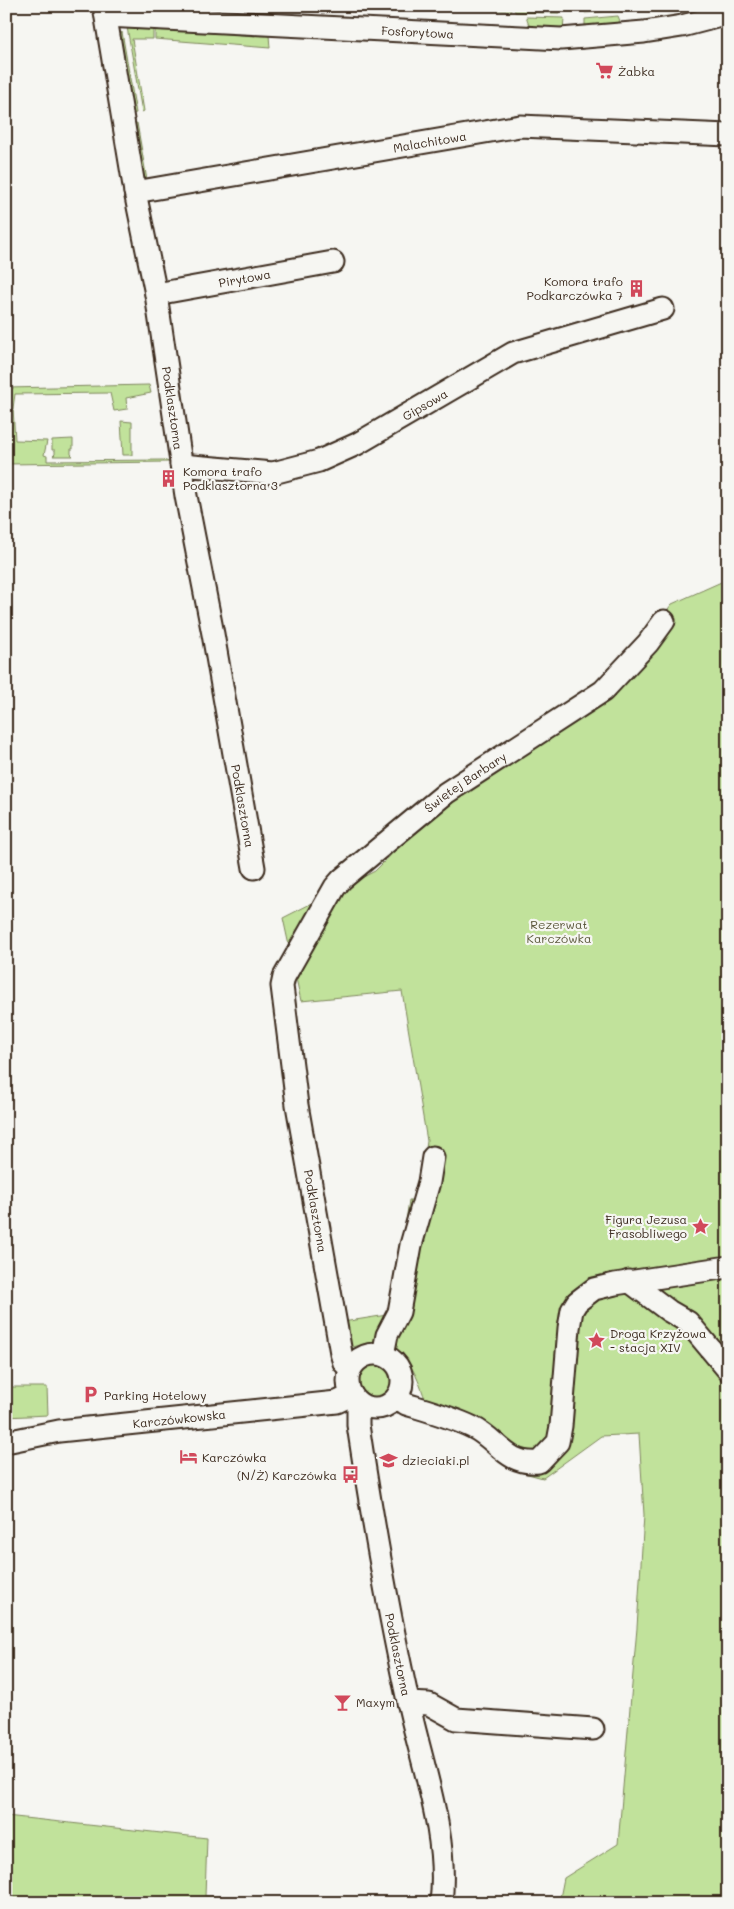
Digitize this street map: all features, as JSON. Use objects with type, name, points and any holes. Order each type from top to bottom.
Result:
[{"type":"street","name":"Fosforytowa","points":[[105,11],[575,39],[682,26],[728,14]]},
{"type":"street","name":"Podklasztorna","points":[[105,11],[135,192],[156,294],[181,465],[254,868]]},
{"type":"street","name":"Malachitowa","points":[[135,192],[520,126],[728,135]]},
{"type":"street","name":"Pirytowa","points":[[156,294],[334,262]]},
{"type":"street","name":"Gipsowa","points":[[181,465],[267,473],[319,461],[357,444],[513,353],[663,309]]},
{"type":"street","name":"Świętej Barbary","points":[[291,965],[335,887],[342,879],[446,793],[603,691],[648,643],[664,622]]},
{"type":"street","name":"Podklasztorna","points":[[291,965],[284,977],[283,992],[297,1105],[341,1353],[344,1363],[351,1368],[348,1384],[357,1400],[357,1417],[364,1466],[408,1703],[439,1837],[442,1868],[440,1903]]},
{"type":"street","points":[[383,1355],[387,1335],[399,1312],[411,1245],[429,1182],[433,1157]]},
{"type":"street","points":[[397,1398],[406,1404],[474,1428],[513,1458],[528,1463],[538,1462],[558,1442],[562,1426],[572,1310],[577,1302],[594,1289],[629,1281],[728,1267]]},
{"type":"street","points":[[629,1281],[669,1311],[688,1322],[728,1370]]},
{"type":"street","points":[[351,1368],[355,1362],[368,1355],[383,1355],[397,1365],[401,1372],[402,1381],[397,1398],[390,1404],[381,1408],[371,1408],[357,1400]]},
{"type":"street","name":"Karczówkowska","points":[[6,1442],[59,1432],[357,1400]]},
{"type":"street","points":[[408,1703],[429,1704],[456,1719],[592,1729]]},
{"type":"green space","points":[[477,6],[510,6],[511,11],[478,9]]},
{"type":"green space","points":[[514,6],[559,6],[559,13],[515,12]]},
{"type":"green space","points":[[585,6],[636,6],[637,9],[585,13]]},
{"type":"green space","points":[[618,16],[620,21],[617,26],[585,32],[585,19]]},
{"type":"green space","points":[[526,17],[564,18],[563,32],[530,28]]},
{"type":"green space","points":[[211,26],[217,33],[255,36],[256,29],[269,35],[270,48],[155,39],[155,29],[153,29],[153,39],[132,39],[144,111],[142,112],[127,27]]},
{"type":"green space","points":[[122,32],[136,113],[131,114],[118,40]]},
{"type":"green space","points":[[137,123],[147,180],[143,180],[132,125]]},
{"type":"green space","points":[[149,385],[151,393],[126,398],[127,409],[114,411],[110,393],[15,394],[13,408],[15,440],[47,441],[44,455],[47,456],[47,461],[163,460],[169,462],[6,464],[6,388]]},
{"type":"green space","points":[[121,421],[132,422],[132,455],[123,455]]},
{"type":"green space","points":[[73,439],[71,454],[73,456],[53,456],[55,450],[52,450],[52,440]]},
{"type":"green space","name":"Rezerwat Karczówka","points":[[728,579],[728,1903],[559,1903],[564,1878],[618,1844],[637,1628],[644,1515],[639,1434],[601,1436],[543,1478],[520,1472],[521,1468],[542,1453],[523,1456],[471,1416],[425,1399],[414,1371],[395,1349],[373,1343],[349,1348],[343,1322],[393,1314],[409,1200],[419,1200],[427,1141],[402,991],[301,1001],[283,918],[375,871],[390,856],[406,825],[597,696],[672,604]]},
{"type":"green space","points":[[376,1362],[389,1368],[395,1381],[389,1394],[376,1400],[363,1394],[357,1381],[363,1368]]},
{"type":"green space","points":[[6,1387],[47,1387],[48,1415],[6,1417]]},
{"type":"green space","points":[[6,1816],[207,1838],[205,1896],[220,1897],[219,1903],[6,1902]]},
{"type":"place","name":"Żabka","points":[[604,71]]},
{"type":"place","name":"Komora trafo Podkarczówka 7","points":[[637,288]]},
{"type":"place","name":"Komora trafo Podklasztorna 3","points":[[169,478]]},
{"type":"place","name":"Figura Jezusa Frasobliwego","points":[[701,1226]]},
{"type":"place","name":"Droga Krzyżowa - stacja XIV","points":[[596,1340]]},
{"type":"place","name":"Parking Hotelowy","points":[[90,1395]]},
{"type":"place","name":"Karczówka","points":[[188,1457]]},
{"type":"place","name":"dzieciaki.pl","points":[[388,1460]]},
{"type":"place","name":"(N/Ż) Karczówka","points":[[351,1475]]},
{"type":"place","name":"Maxym","points":[[342,1702]]}]
